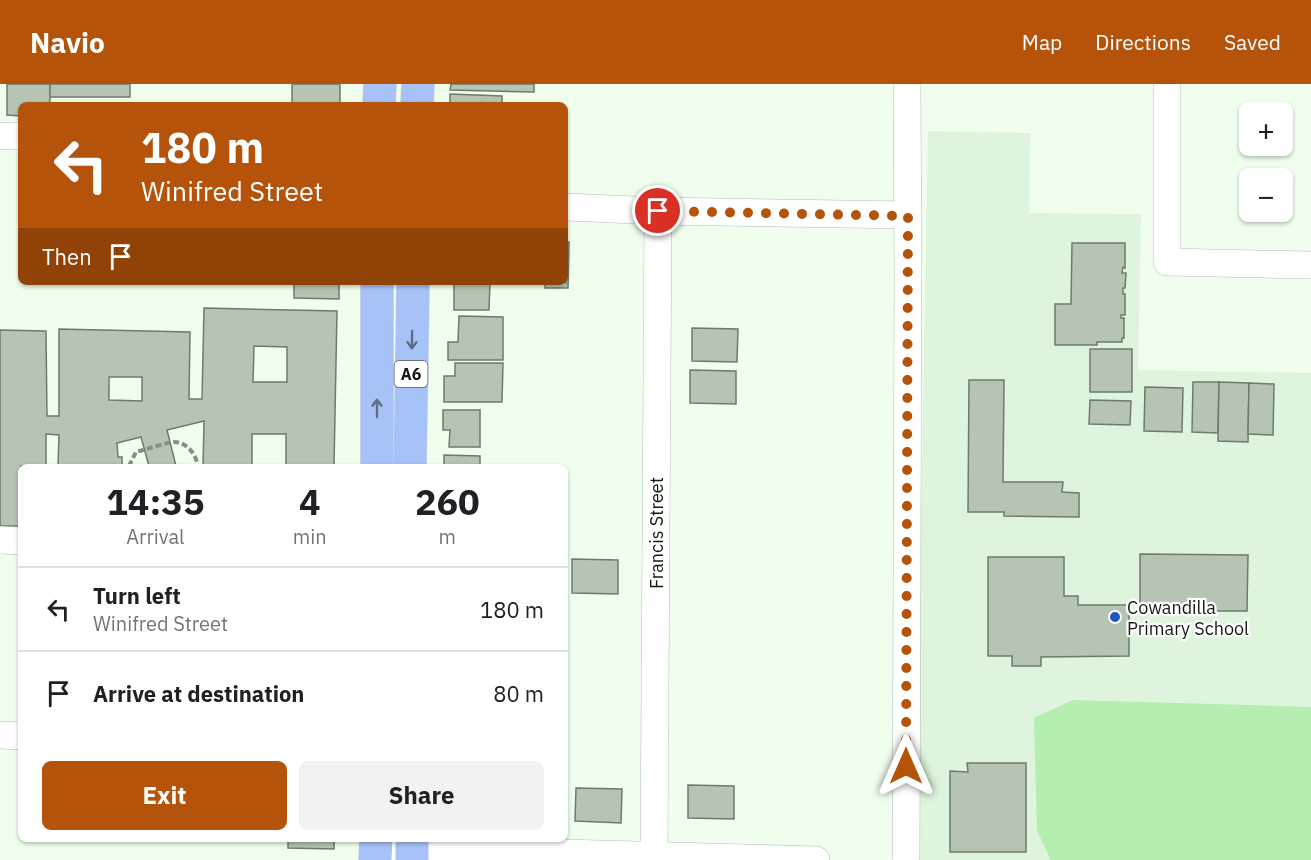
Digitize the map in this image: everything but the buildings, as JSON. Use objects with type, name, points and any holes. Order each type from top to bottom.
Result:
[{"type":"main road","points":[[380,84],[380,102]]},
{"type":"main road","points":[[417,102],[418,84]]},
{"type":"main road","name":"A6","points":[[377,285],[377,464]]},
{"type":"main road","name":"A6","points":[[410,464],[413,285]]},
{"type":"street","points":[[906,860],[907,84]]},
{"type":"street","points":[[1167,84],[1167,262],[1311,265]]},
{"type":"street","points":[[0,136],[18,136]]},
{"type":"street","points":[[568,207],[908,216]]},
{"type":"street","name":"Francis Street","points":[[654,855],[658,211]]},
{"type":"street","points":[[0,540],[18,541]]},
{"type":"street","points":[[0,735],[18,736]]},
{"type":"street","points":[[376,849],[816,860]]},
{"type":"path","points":[[130,464],[136,452],[176,442],[189,448],[198,464]]},
{"type":"shaded area","name":"Cowandilla Primary School","points":[[928,131],[1030,133],[1029,213],[1141,214],[1138,370],[1311,373],[1311,860],[915,860]]},
{"type":"green space","points":[[1073,700],[1311,707],[1311,860],[1051,860],[1037,831],[1034,718]]},
{"type":"place","name":"Cowandilla Primary School","points":[[1115,617]]},
{"type":"route","points":[[658,211],[908,216],[906,766]]}]
